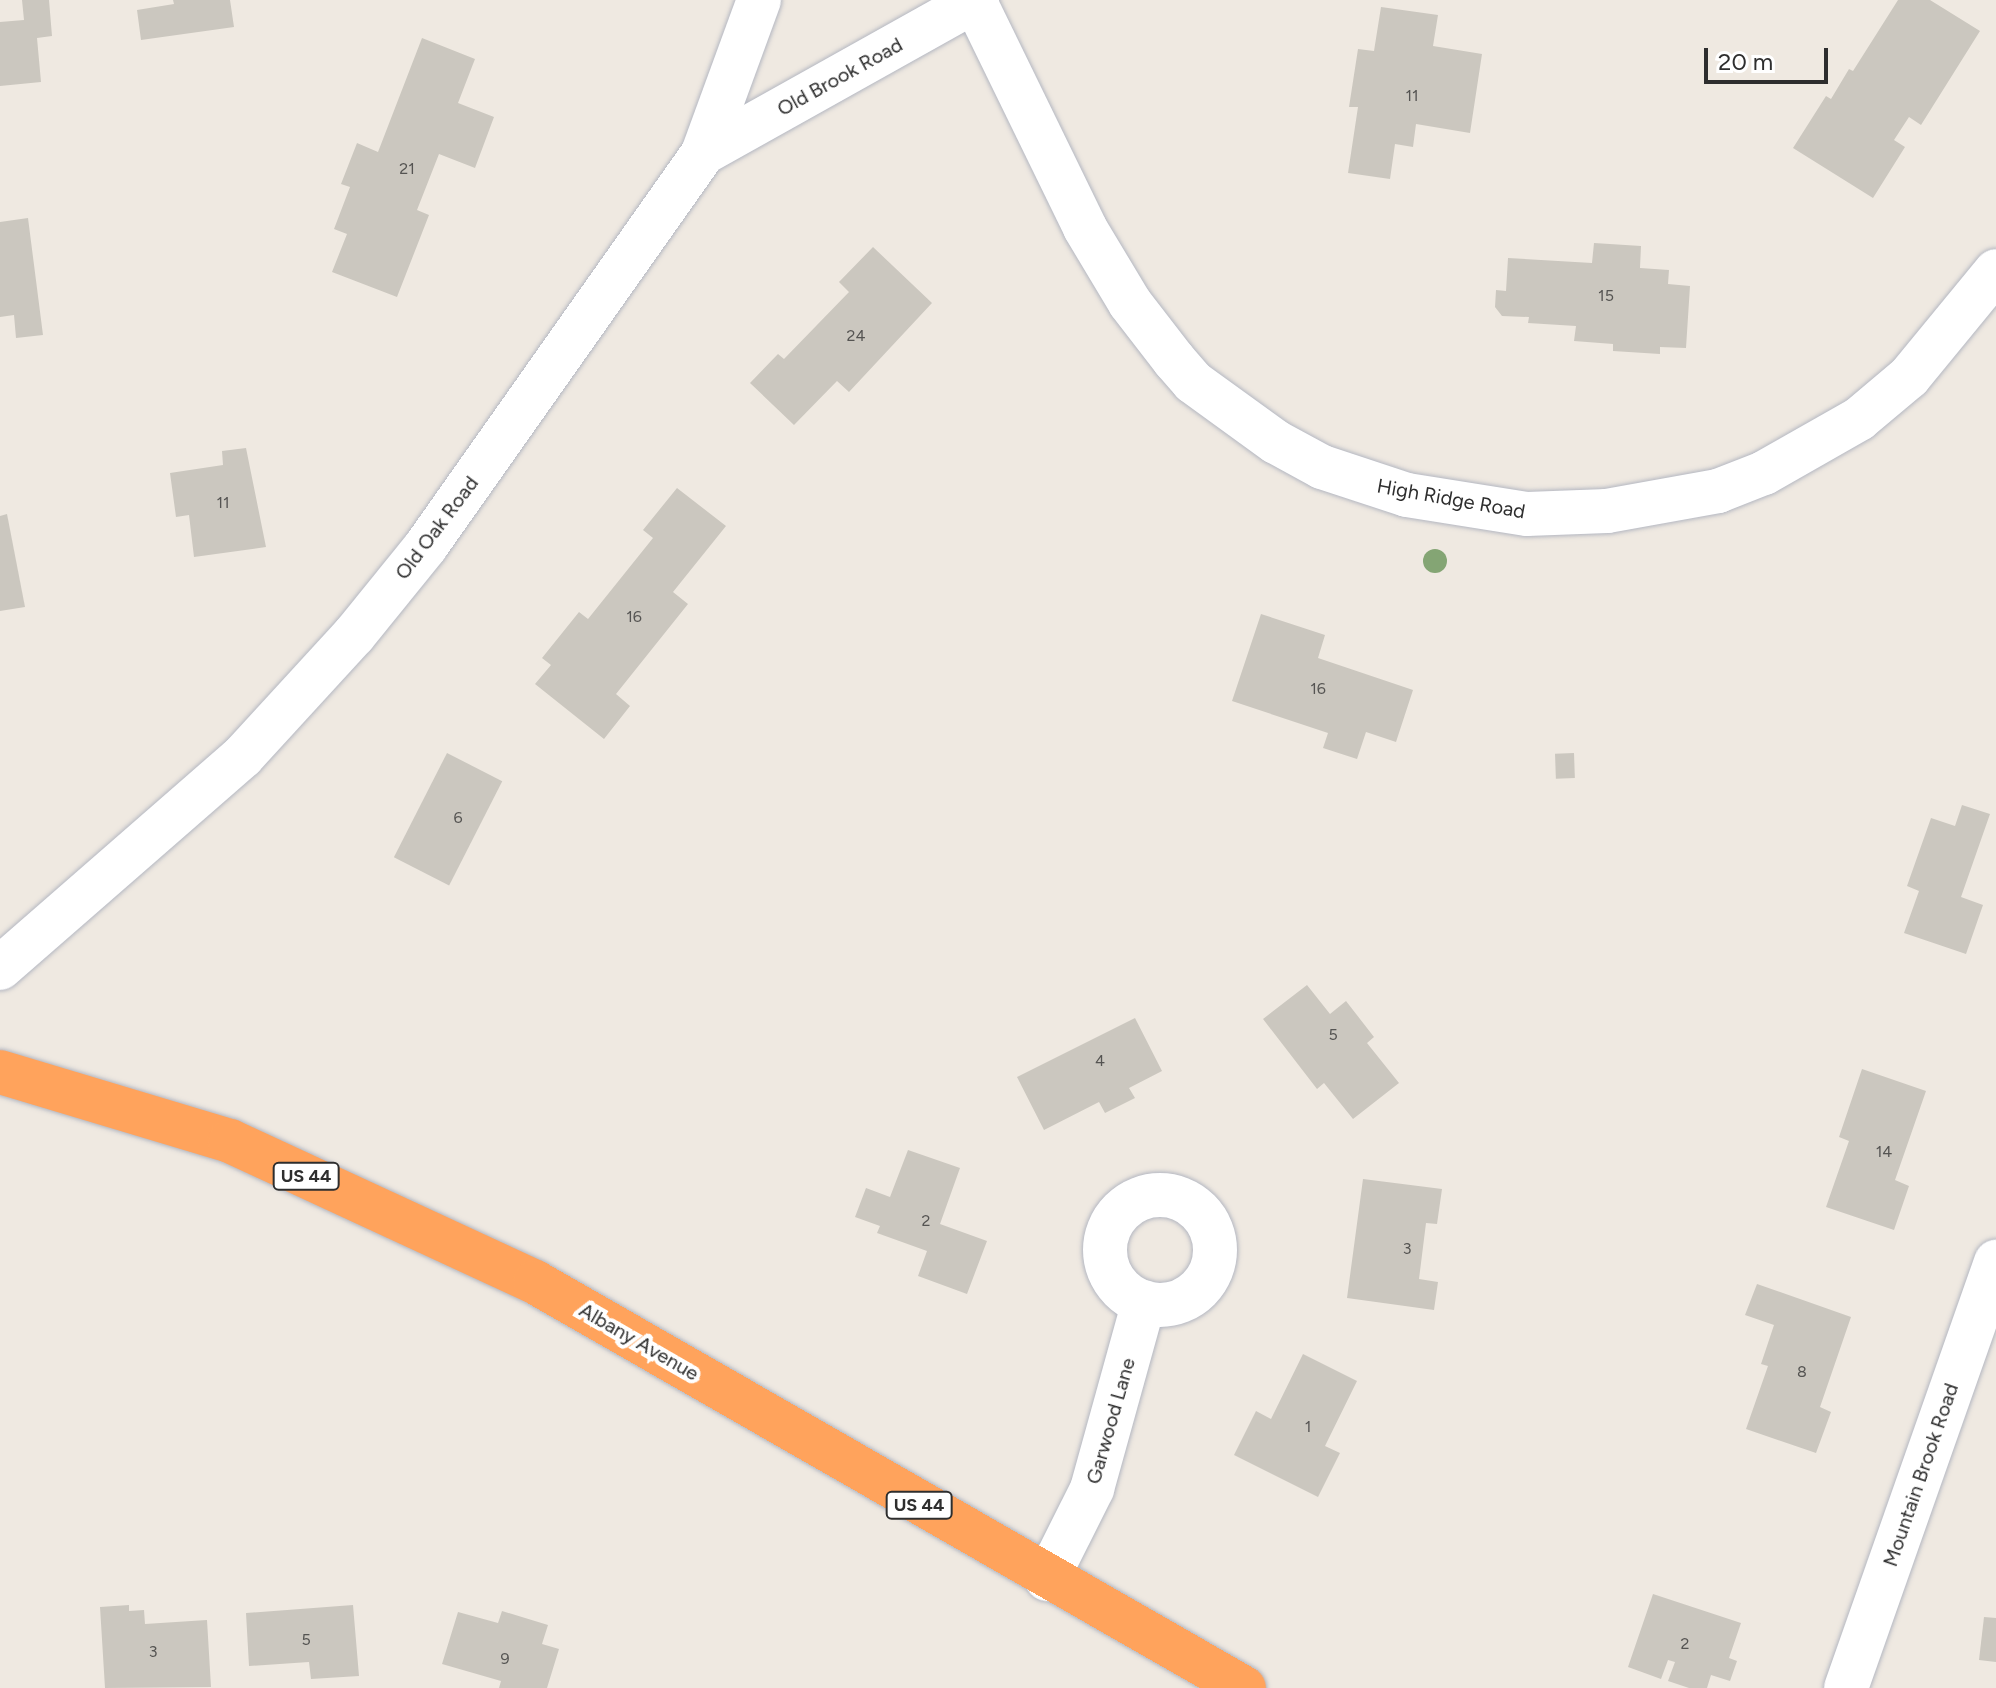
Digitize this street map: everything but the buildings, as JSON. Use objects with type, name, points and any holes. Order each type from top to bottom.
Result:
[{"type":"highway","name":"Albany Avenue","points":[[0,1072],[230,1141],[535,1282],[1047,1579],[1244,1688]]},
{"type":"street","name":"Old Oak Road","points":[[0,968],[176,819],[304,690],[426,546],[703,153],[759,0]]},
{"type":"street","name":"Old Brook Road","points":[[703,153],[976,1]]},
{"type":"street","name":"High Ridge Road","points":[[976,1],[1085,228],[1130,303],[1193,382],[1276,442],[1322,467],[1407,495],[1527,514],[1607,511],[1718,491],[1764,473],[1859,419],[1909,377],[1996,271]]},
{"type":"street","name":"Mountain Brook Road","points":[[1846,1688],[1996,1262]]},
{"type":"street","name":"Garwood Lane","points":[[1047,1579],[1092,1489],[1144,1302]]}]
